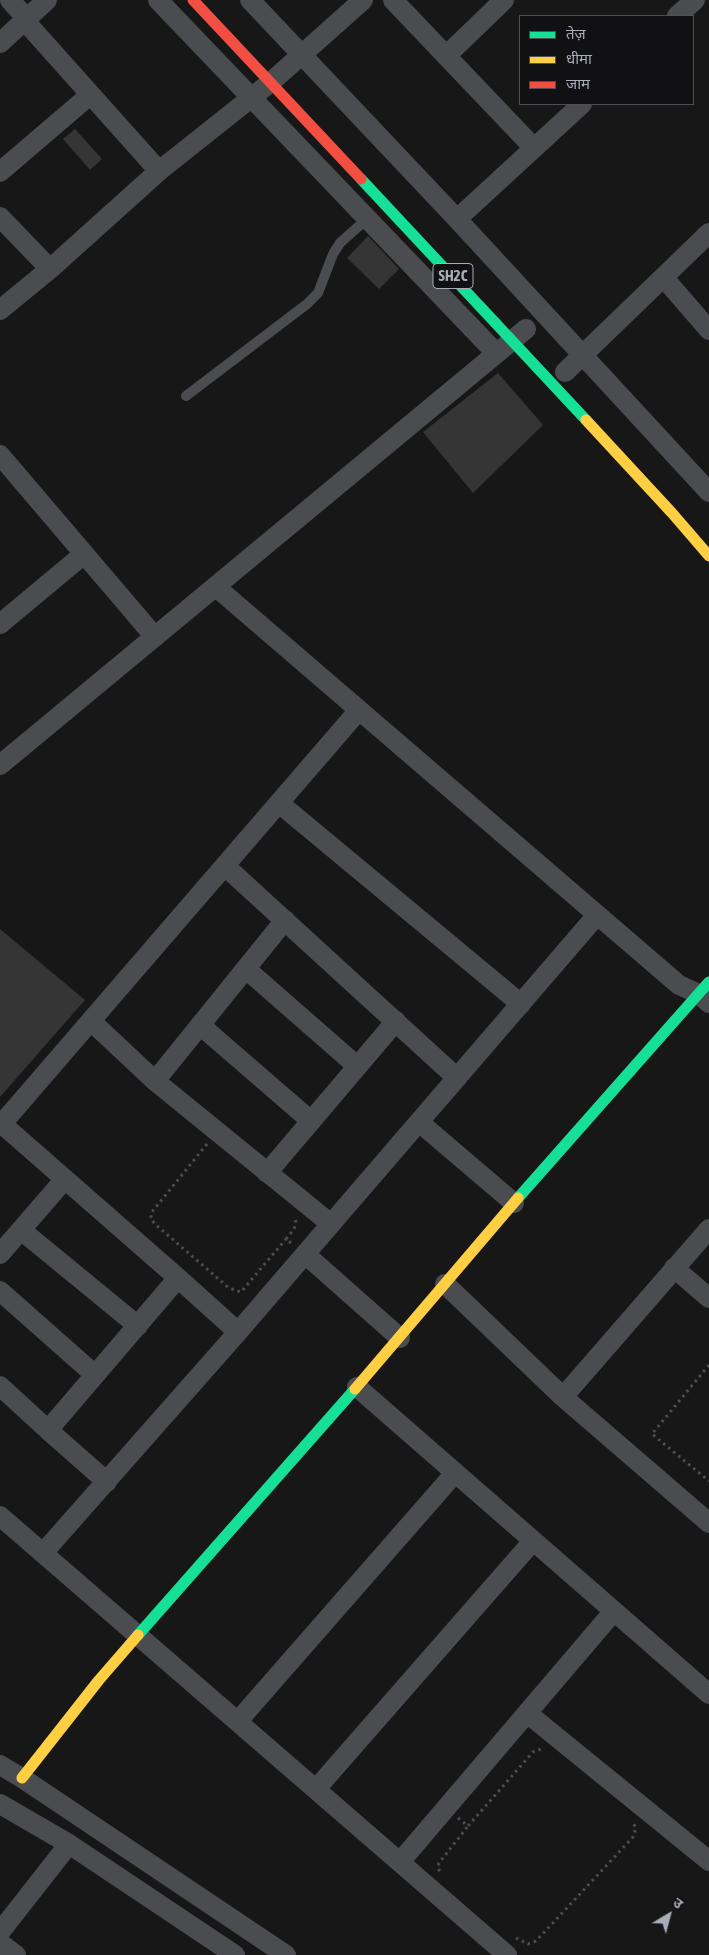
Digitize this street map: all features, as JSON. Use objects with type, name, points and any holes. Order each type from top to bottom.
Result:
[{"type":"street","points":[[10,0],[90,95],[159,171]]},
{"type":"street","points":[[0,43],[46,0]]},
{"type":"street","points":[[158,0],[495,352]]},
{"type":"street","name":"SH2C","points":[[193,0],[281,73],[385,203],[522,332],[709,556]]},
{"type":"street","points":[[250,0],[457,219],[709,492]]},
{"type":"street","points":[[0,310],[50,269],[159,171],[281,73],[363,0]]},
{"type":"street","points":[[393,0],[534,148]]},
{"type":"street","points":[[446,56],[504,0]]},
{"type":"street","points":[[678,15],[695,0]]},
{"type":"street","points":[[0,172],[90,95]]},
{"type":"street","points":[[457,219],[581,105]]},
{"type":"street","points":[[0,217],[50,269]]},
{"type":"street","points":[[565,372],[709,234]]},
{"type":"street","points":[[664,278],[709,330]]},
{"type":"street","points":[[0,765],[216,587],[495,352],[522,332]]},
{"type":"street","points":[[1,459],[154,637]]},
{"type":"street","points":[[0,624],[84,554]]},
{"type":"street","points":[[22,1778],[99,1680],[400,1338],[514,1203],[706,993],[679,985],[216,587]]},
{"type":"street","points":[[238,1332],[1,1125],[359,710]]},
{"type":"street","points":[[279,803],[521,1004]]},
{"type":"street","points":[[225,866],[458,1078]]},
{"type":"street","points":[[44,1553],[238,1332],[598,915]]},
{"type":"street","points":[[154,1081],[285,920]]},
{"type":"street","points":[[246,969],[358,1066]]},
{"type":"street","points":[[91,1021],[154,1081],[331,1224]]},
{"type":"street","points":[[267,1173],[396,1021]]},
{"type":"street","points":[[200,1025],[311,1121]]},
{"type":"street","points":[[419,1122],[514,1203]]},
{"type":"street","points":[[0,1254],[64,1179]]},
{"type":"street","points":[[563,1397],[709,1229]]},
{"type":"street","points":[[21,1230],[138,1326]]},
{"type":"street","points":[[305,1254],[400,1338]]},
{"type":"street","points":[[674,1268],[709,1298]]},
{"type":"street","points":[[48,1430],[178,1278]]},
{"type":"street","points":[[445,1284],[563,1397],[709,1523]]},
{"type":"street","points":[[0,1291],[95,1376]]},
{"type":"street","points":[[0,1386],[106,1482]]},
{"type":"street","points":[[357,1387],[709,1694]]},
{"type":"street","points":[[238,1721],[455,1473]]},
{"type":"street","points":[[0,1516],[507,1955]]},
{"type":"street","points":[[316,1789],[533,1540]]},
{"type":"street","points":[[400,1862],[614,1611]]},
{"type":"street","points":[[527,1713],[709,1861]]},
{"type":"street","points":[[0,1765],[286,1955]]},
{"type":"street","points":[[0,1804],[69,1844],[235,1955]]},
{"type":"street","points":[[44,1830],[61,1804]]},
{"type":"street","points":[[0,1932],[69,1844]]},
{"type":"street","points":[[0,1943],[16,1955]]},
{"type":"lane","points":[[186,396],[307,304],[318,293],[333,254],[340,243],[385,203]]},
{"type":"path","points":[[212,1143],[206,1144],[151,1213],[151,1219],[234,1291],[241,1292],[294,1229],[296,1223],[294,1217]]},
{"type":"path","points":[[286,1239],[305,1254]]},
{"type":"path","points":[[709,1365],[652,1434],[709,1481]]},
{"type":"path","points":[[442,1873],[438,1869],[439,1863],[468,1826],[533,1752],[539,1748],[547,1750]]},
{"type":"path","points":[[446,1808],[468,1826]]},
{"type":"path","points":[[509,1932],[528,1944],[536,1941],[633,1837],[636,1828],[632,1822]]},
{"type":"building","points":[[75,129],[102,159],[90,170],[63,139]]},
{"type":"building","points":[[368,236],[399,269],[379,289],[347,258]]},
{"type":"building","points":[[498,373],[543,425],[473,493],[423,432]]},
{"type":"building","points":[[0,929],[85,1000],[0,1097]]},
{"type":"traffic: fast","points":[[361,179],[586,420]]},
{"type":"traffic: fast","points":[[518,1198],[709,982]]},
{"type":"traffic: fast","points":[[138,1635],[355,1389]]},
{"type":"traffic: slow","points":[[586,420],[709,556]]},
{"type":"traffic: slow","points":[[355,1389],[518,1198]]},
{"type":"traffic: slow","points":[[22,1778],[99,1680],[138,1635]]},
{"type":"traffic: jam","points":[[193,0],[361,179]]}]
